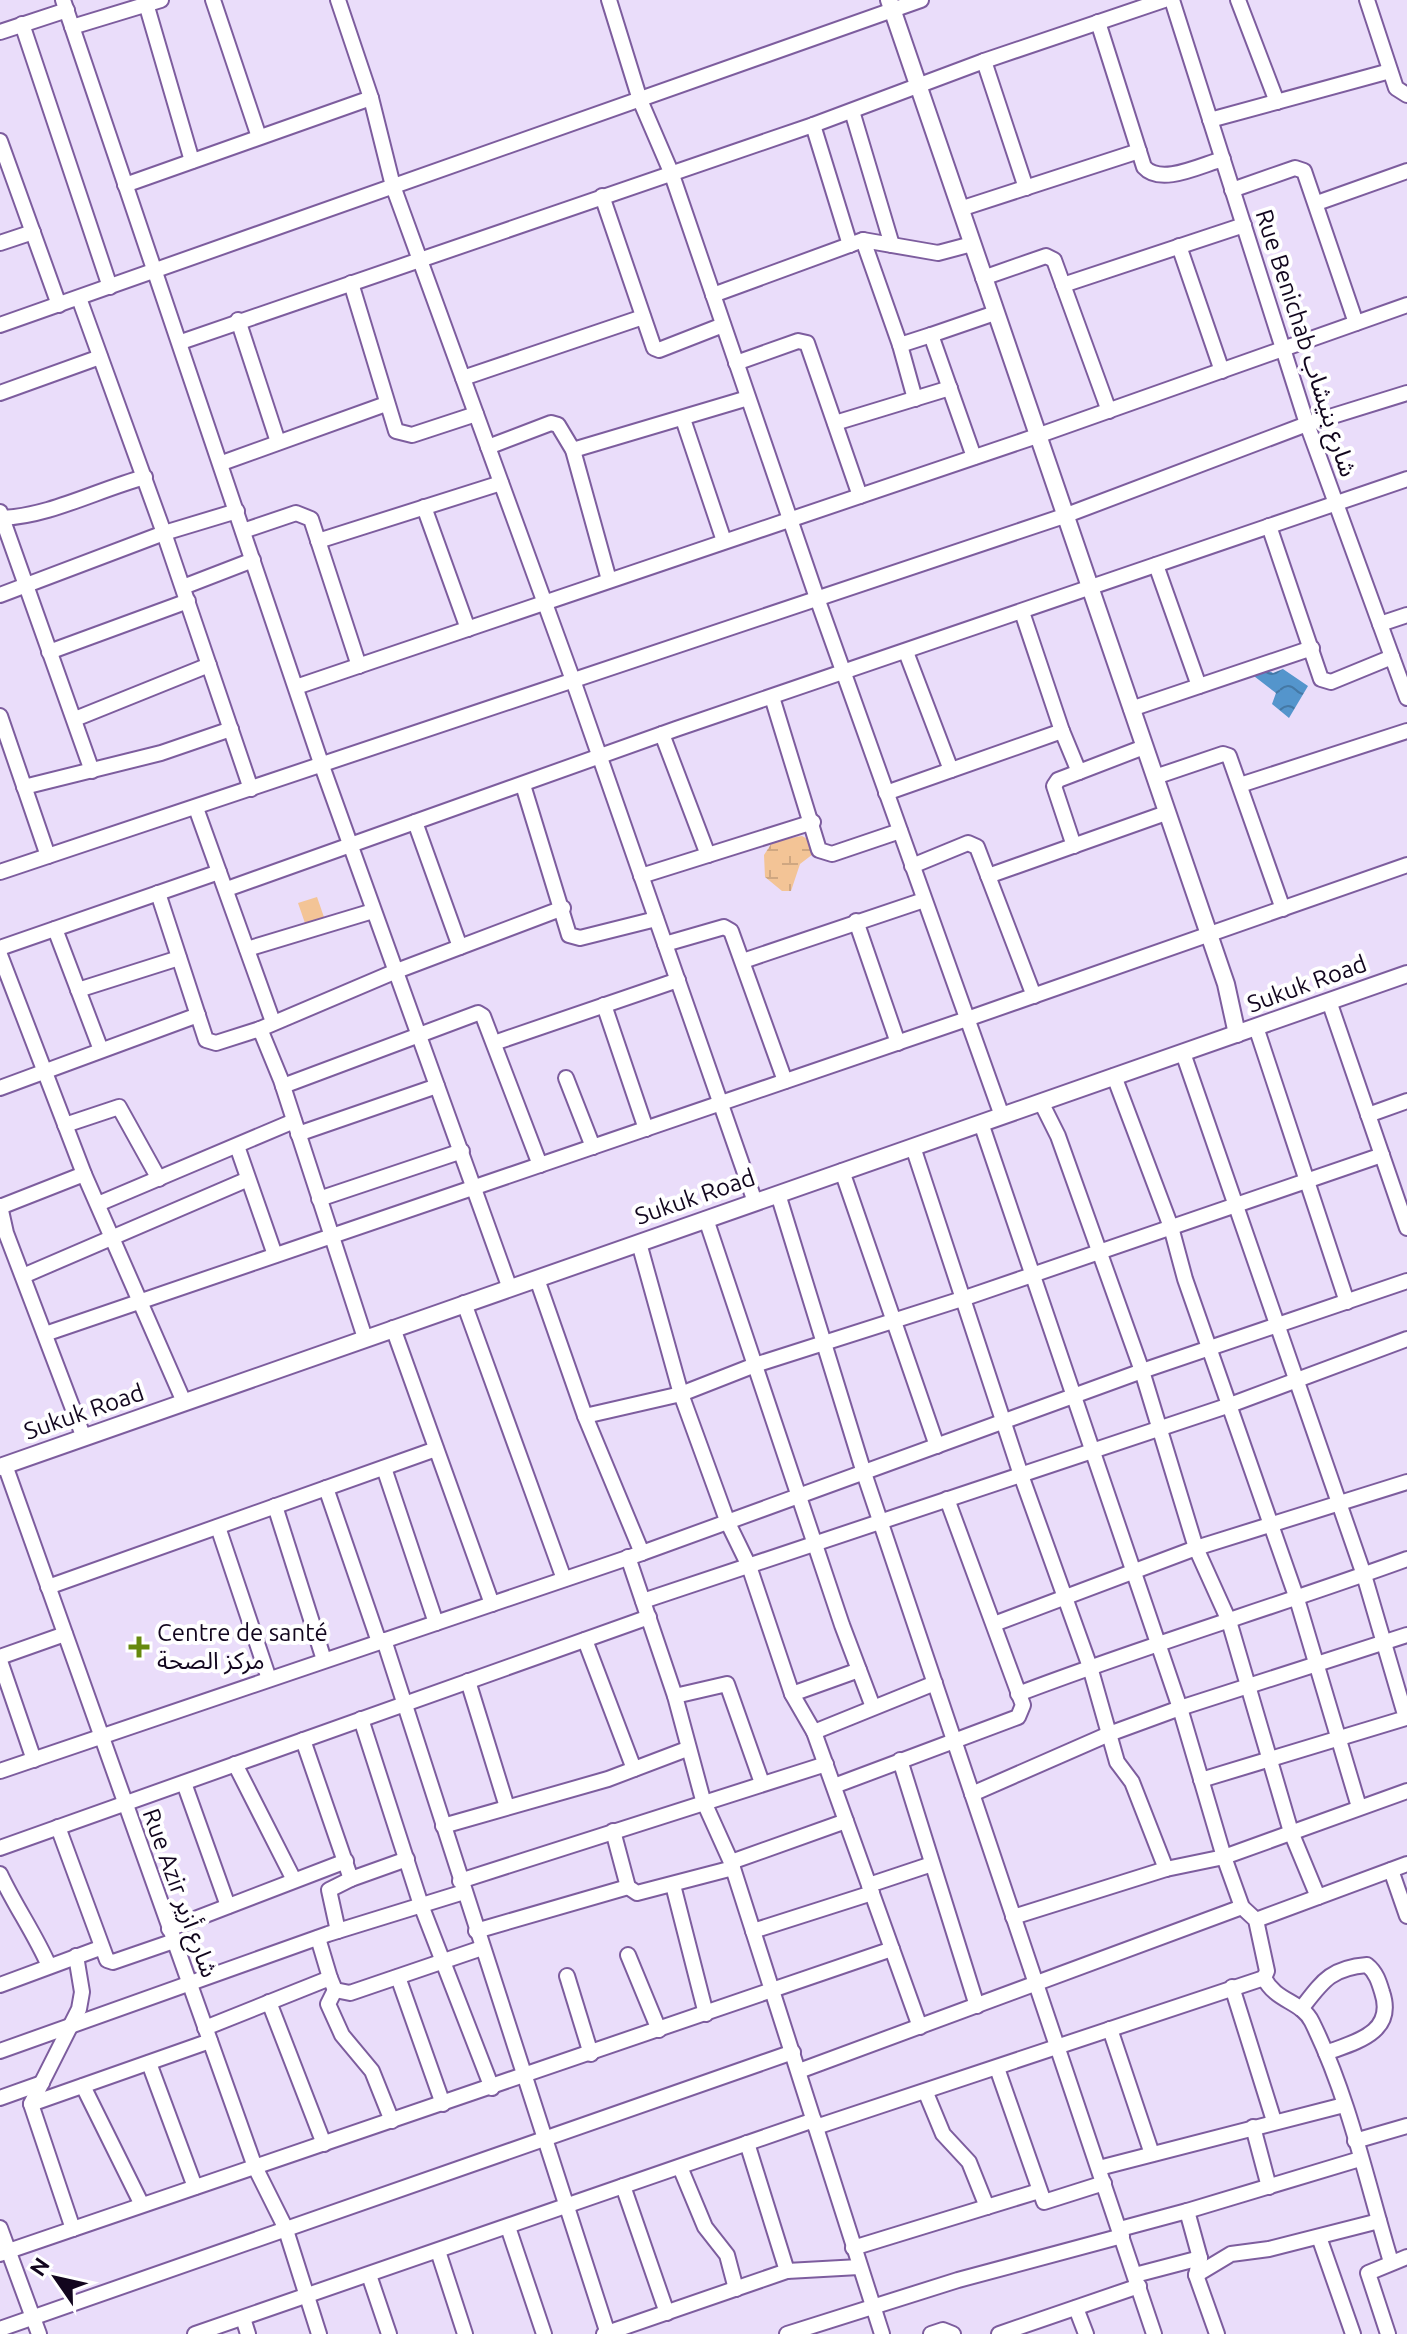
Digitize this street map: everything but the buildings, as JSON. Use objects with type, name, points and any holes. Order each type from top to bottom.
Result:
[{"type":"street","points":[[72,27],[146,2],[161,0]]},
{"type":"street","points":[[213,0],[259,137]]},
{"type":"street","points":[[338,0],[371,98],[393,186],[574,683],[755,1202]]},
{"type":"street","points":[[609,0],[640,100],[671,172],[817,598],[1002,1116]]},
{"type":"street","points":[[0,325],[640,100],[891,5],[921,0]]},
{"type":"street","points":[[181,342],[813,125],[984,61],[1164,0]]},
{"type":"street","name":"Rue Benichab شارع بنيشاب","points":[[1172,0],[1307,424],[1407,695]]},
{"type":"street","points":[[1238,0],[1277,102]]},
{"type":"street","points":[[1367,0],[1396,88],[1407,95]]},
{"type":"street","points":[[146,2],[192,161]]},
{"type":"street","points":[[0,32],[65,5],[322,766],[509,1286]]},
{"type":"street","points":[[891,5],[1226,984],[1237,1034]]},
{"type":"street","points":[[1098,22],[1144,167],[1155,176],[1223,159]]},
{"type":"street","points":[[22,24],[110,287]]},
{"type":"street","points":[[984,61],[1026,188]]},
{"type":"street","points":[[1210,120],[1390,71]]},
{"type":"street","points":[[125,185],[371,98]]},
{"type":"street","points":[[852,111],[892,245]]},
{"type":"street","points":[[813,125],[856,242],[900,345],[915,399]]},
{"type":"street","points":[[0,141],[7,179],[33,232],[59,305]]},
{"type":"street","points":[[960,209],[1139,151]]},
{"type":"street","points":[[1232,190],[1301,169],[1309,179],[1356,323]]},
{"type":"street","points":[[1317,203],[1407,171]]},
{"type":"street","points":[[602,196],[656,350],[723,325]]},
{"type":"street","points":[[1063,285],[1244,225]]},
{"type":"street","points":[[0,243],[33,232]]},
{"type":"street","points":[[713,295],[856,242],[938,253],[972,244]]},
{"type":"street","points":[[1179,246],[1222,371]]},
{"type":"street","points":[[983,278],[1049,256],[1054,260],[1109,411]]},
{"type":"street","points":[[351,283],[390,424],[401,434],[412,435],[476,414]]},
{"type":"street","points":[[79,298],[145,477],[251,789]]},
{"type":"street","points":[[296,687],[1037,436],[1407,305]]},
{"type":"street","points":[[900,345],[995,313]]},
{"type":"street","points":[[463,378],[643,317]]},
{"type":"street","points":[[238,320],[278,442]]},
{"type":"street","points":[[931,335],[974,457]]},
{"type":"street","points":[[736,363],[798,341],[807,343],[860,496]]},
{"type":"street","points":[[0,393],[100,357]]},
{"type":"street","points":[[835,423],[950,388]]},
{"type":"street","points":[[0,872],[574,683],[1064,516],[1307,424],[1407,393]]},
{"type":"street","points":[[573,450],[748,398]]},
{"type":"street","points":[[222,463],[386,404]]},
{"type":"street","points":[[683,419],[724,541]]},
{"type":"street","points":[[488,447],[554,422],[563,431],[573,450],[609,580]]},
{"type":"street","points":[[92,771],[1,515],[33,517],[93,492],[145,477]]},
{"type":"street","points":[[227,889],[662,734],[1407,479]]},
{"type":"street","points":[[318,541],[501,483]]},
{"type":"street","points":[[424,507],[468,629]]},
{"type":"street","points":[[0,595],[164,533],[237,511]]},
{"type":"street","points":[[243,531],[302,513],[311,519],[359,666]]},
{"type":"street","points":[[1269,526],[1321,679],[1327,682],[1392,657]]},
{"type":"street","points":[[183,587],[253,560]]},
{"type":"street","points":[[1156,565],[1199,686]]},
{"type":"street","points":[[49,652],[188,601]]},
{"type":"street","points":[[1022,612],[1079,772]]},
{"type":"street","points":[[1380,624],[1407,615]]},
{"type":"street","points":[[1131,709],[1312,648]]},
{"type":"street","points":[[906,652],[951,770]]},
{"type":"street","points":[[75,719],[209,665]]},
{"type":"street","points":[[772,697],[813,822],[819,850],[827,854],[900,831]]},
{"type":"street","points":[[0,716],[48,856]]},
{"type":"street","points":[[24,787],[92,771],[231,729]]},
{"type":"street","points":[[886,793],[1062,731]]},
{"type":"street","points":[[1240,785],[1407,731]]},
{"type":"street","points":[[662,734],[708,855]]},
{"type":"street","points":[[1074,846],[1054,786],[1058,780],[1144,747]]},
{"type":"street","points":[[1155,777],[1223,754],[1231,759],[1283,909]]},
{"type":"street","points":[[523,785],[569,935],[574,938],[656,919]]},
{"type":"street","points":[[196,808],[247,949],[283,1086],[365,1338]]},
{"type":"street","points":[[988,876],[1166,813]]},
{"type":"street","points":[[415,822],[460,947]]},
{"type":"street","points":[[641,876],[813,822]]},
{"type":"street","points":[[912,866],[972,843],[977,847],[1034,996]]},
{"type":"street","points":[[45,1334],[140,1299],[332,1237],[898,1043],[1407,865]]},
{"type":"street","points":[[0,948],[219,872]]},
{"type":"street","points":[[158,893],[206,1040],[212,1044],[266,1026],[394,972],[563,908]]},
{"type":"street","points":[[743,961],[924,900]]},
{"type":"street","points":[[247,949],[373,911]]},
{"type":"street","points":[[856,921],[898,1043]]},
{"type":"street","points":[[665,944],[724,927],[734,935],[785,1081]]},
{"type":"street","points":[[55,929],[101,1050]]},
{"type":"street","points":[[0,955],[84,1174],[184,1402]]},
{"type":"street","points":[[78,990],[179,958]]},
{"type":"street","name":"Sukuk Road","points":[[2,1466],[1407,974]]},
{"type":"street","points":[[494,1043],[678,980]]},
{"type":"street","points":[[1329,1001],[1407,1228]]},
{"type":"street","points":[[604,1005],[646,1129]]},
{"type":"street","points":[[283,1086],[478,1013],[494,1043],[540,1165]]},
{"type":"street","points":[[0,1088],[198,1015]]},
{"type":"street","points":[[1256,1027],[1347,1302]]},
{"type":"street","points":[[1183,1053],[1238,1204],[1277,1327],[1364,1575],[1407,1718],[1201,1780]]},
{"type":"street","points":[[1114,1076],[1171,1227],[1185,1279],[1297,1599],[1359,1807]]},
{"type":"street","points":[[566,1078],[593,1147]]},
{"type":"street","points":[[98,1204],[237,1146],[437,1086]]},
{"type":"street","points":[[1368,1115],[1407,1101]]},
{"type":"street","points":[[1041,1102],[1058,1136],[1142,1371],[1196,1548],[1229,1621],[1250,1685],[1291,1832],[1318,1897]]},
{"type":"street","points":[[65,1125],[119,1107],[159,1179]]},
{"type":"street","points":[[981,1123],[1180,1708],[1224,1857],[1242,1907],[1256,1920],[1267,1971],[1264,1978],[1271,1993],[1311,2018],[1344,2105],[1391,2262]]},
{"type":"street","points":[[237,1146],[246,1180],[275,1255]]},
{"type":"street","points":[[913,1147],[965,1298],[1003,1423],[1090,1667],[1117,1762],[1132,1782],[1166,1869]]},
{"type":"street","points":[[319,1199],[462,1151]]},
{"type":"street","points":[[585,1416],[681,1394],[755,1365],[894,1318],[965,1298],[1382,1155]]},
{"type":"street","points":[[842,1171],[937,1446]]},
{"type":"street","points":[[84,1174],[0,1206],[84,1438]]},
{"type":"street","points":[[23,1276],[246,1180]]},
{"type":"street","points":[[778,1194],[827,1342],[864,1473],[1154,2334]]},
{"type":"street","points":[[706,1219],[873,1707]]},
{"type":"street","points":[[639,1243],[681,1394],[728,1523],[749,1566],[792,1694],[814,1732],[920,2027]]},
{"type":"street","points":[[537,1279],[635,1555],[643,1601],[675,1696],[703,1800],[732,1865],[882,2334]]},
{"type":"street","points":[[0,1771],[728,1523],[1142,1371],[1407,1281]]},
{"type":"street","points":[[464,1303],[564,1579]]},
{"type":"street","points":[[393,1328],[492,1604]]},
{"type":"street","points":[[643,1601],[882,1524],[947,1499],[1230,1405],[1407,1339]]},
{"type":"street","points":[[48,1587],[436,1449]]},
{"type":"street","name":"Rue Azir شارع أزير","points":[[2,1466],[255,2167],[285,2227],[319,2334]]},
{"type":"street","points":[[384,1468],[436,1623]]},
{"type":"street","points":[[994,1624],[1134,1574],[1196,1548],[1407,1482]]},
{"type":"street","points":[[326,1488],[404,1704],[606,2334],[787,2271],[859,2267]]},
{"type":"street","points":[[834,1786],[1018,1717],[1023,1705],[947,1499]]},
{"type":"street","points":[[275,1506],[324,1660]]},
{"type":"street","points":[[218,1527],[269,1679]]},
{"type":"street","points":[[1018,1694],[1157,1643],[1297,1599],[1407,1559]]},
{"type":"street","points":[[0,1848],[649,1617]]},
{"type":"street","points":[[34,1760],[5,1691],[0,1659],[65,1634]]},
{"type":"street","points":[[972,1794],[1109,1734],[1180,1708],[1407,1635]]},
{"type":"street","points":[[585,1640],[634,1769]]},
{"type":"street","points":[[792,1694],[859,1670]]},
{"type":"street","points":[[468,1681],[507,1807]]},
{"type":"street","points":[[814,1732],[935,1683]]},
{"type":"street","points":[[675,1696],[727,1684],[762,1783]]},
{"type":"street","points":[[361,1719],[421,1905],[445,1960],[492,2088]]},
{"type":"street","points":[[303,1740],[351,1879]]},
{"type":"street","points":[[443,1826],[634,1769],[687,1749]]},
{"type":"street","points":[[900,1760],[977,2006]]},
{"type":"street","points":[[235,1764],[294,1880]]},
{"type":"street","points":[[0,2051],[338,1931],[421,1905],[462,1886],[613,1831],[703,1800],[826,1764]]},
{"type":"street","points":[[184,1783],[228,1906]]},
{"type":"street","points":[[1013,1917],[1166,1869],[1224,1857],[1407,1791]]},
{"type":"street","points":[[476,1931],[628,1887],[642,1894],[673,1885],[846,1821]]},
{"type":"street","points":[[58,1827],[100,1948],[107,1960],[113,1962],[228,1906],[346,1861]]},
{"type":"street","points":[[613,1831],[628,1887]]},
{"type":"street","points":[[338,1931],[329,1890],[407,1859]]},
{"type":"street","points":[[753,1931],[932,1864]]},
{"type":"street","points":[[1256,1920],[1407,1864]]},
{"type":"street","points":[[1391,1870],[1407,1916]]},
{"type":"street","points":[[0,1874],[14,1905],[36,1935],[49,1966]]},
{"type":"street","points":[[673,1885],[706,2014]]},
{"type":"street","points":[[799,2071],[1242,1907]]},
{"type":"street","points":[[318,1938],[333,1984],[328,2004],[331,2017],[372,2071],[392,2121]]},
{"type":"street","points":[[0,1985],[100,1948]]},
{"type":"street","points":[[31,2104],[149,2063],[269,2002],[333,1984],[350,1993],[482,1948]]},
{"type":"street","points":[[4,2252],[892,1949]]},
{"type":"street","points":[[628,1955],[659,2030]]},
{"type":"street","points":[[73,2229],[31,2104],[73,2025],[82,1992],[76,1956]]},
{"type":"street","points":[[1301,2009],[1324,1977],[1361,1965],[1367,1965],[1374,1971],[1384,1997],[1382,2026],[1373,2035],[1326,2053]]},
{"type":"street","points":[[567,1976],[591,2054]]},
{"type":"street","points":[[398,1977],[443,2104]]},
{"type":"street","points":[[195,2334],[747,2143],[926,2093],[1264,1978]]},
{"type":"street","points":[[1232,1987],[1274,2121]]},
{"type":"street","points":[[269,2002],[324,2144]]},
{"type":"street","points":[[1110,2029],[1152,2154]]},
{"type":"street","points":[[0,2329],[793,2052]]},
{"type":"street","points":[[149,2063],[195,2187]]},
{"type":"street","points":[[997,2068],[1039,2191],[1048,2203],[1104,2183]]},
{"type":"street","points":[[0,2098],[42,2083]]},
{"type":"street","points":[[83,2086],[141,2203]]},
{"type":"street","points":[[926,2093],[943,2134],[969,2162],[987,2207]]},
{"type":"street","points":[[1099,2168],[1344,2105]]},
{"type":"street","points":[[1355,2141],[1407,2126]]},
{"type":"street","points":[[1253,2127],[1269,2187]]},
{"type":"street","points":[[747,2143],[787,2271]]},
{"type":"street","points":[[787,2334],[1360,2159]]},
{"type":"street","points":[[680,2167],[705,2227],[727,2255],[736,2289]]},
{"type":"street","points":[[623,2186],[667,2313]]},
{"type":"street","points":[[853,2248],[1039,2191]]},
{"type":"street","points":[[1187,2211],[1200,2258],[1196,2275],[1217,2334]]},
{"type":"street","points":[[1196,2275],[1231,2254],[1319,2237],[1379,2221]]},
{"type":"street","points":[[508,2227],[544,2334]]},
{"type":"street","points":[[0,2228],[4,2252],[39,2334]]},
{"type":"street","points":[[1319,2237],[1353,2334]]},
{"type":"street","points":[[438,2251],[465,2334]]},
{"type":"street","points":[[1388,2334],[1368,2277],[1371,2270],[1407,2257]]},
{"type":"street","points":[[999,2334],[1023,2330],[1137,2280],[1200,2258]]},
{"type":"street","points":[[369,2275],[389,2334]]},
{"type":"street","points":[[1076,2308],[1086,2334]]},
{"type":"street","points":[[243,2318],[248,2334]]},
{"type":"street","points":[[650,2318],[654,2334]]},
{"type":"street","points":[[931,2334],[943,2330],[953,2334]]},
{"type":"green space","points":[[802,836],[813,842],[817,851],[800,864],[791,891],[782,891],[765,877],[764,855],[773,841]]},
{"type":"green space","points":[[317,897],[325,920],[306,926],[298,903]]},
{"type":"water","points":[[1262,667],[1273,673],[1283,669],[1308,686],[1289,718],[1272,704],[1276,693],[1250,673]]},
{"type":"place","name":"Centre de santé مركز الصحة","points":[[139,1647]]}]
